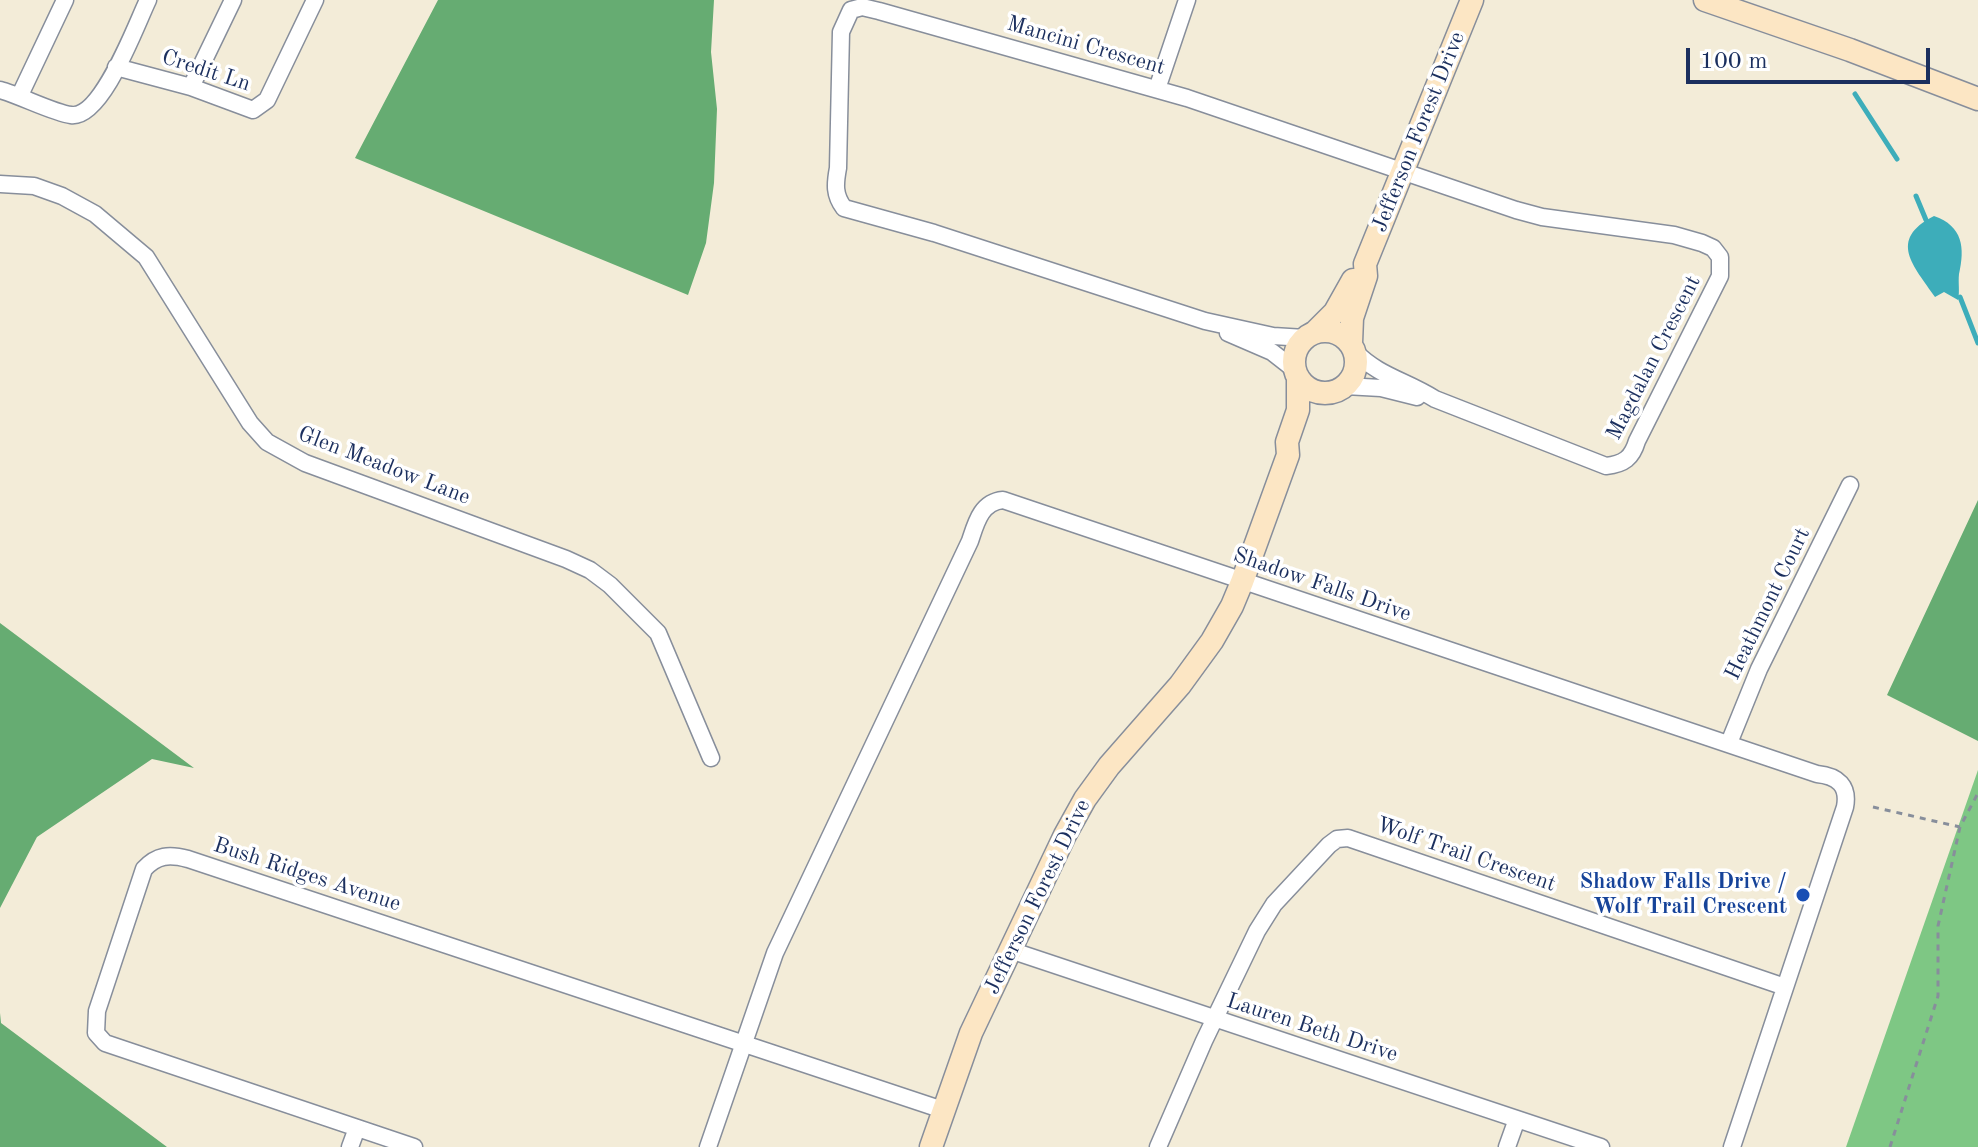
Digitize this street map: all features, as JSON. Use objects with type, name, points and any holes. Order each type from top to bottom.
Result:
[{"type":"street","points":[[20,95],[65,0]]},
{"type":"street","points":[[0,90],[71,115],[86,113],[101,97],[148,0]]},
{"type":"street","points":[[191,87],[233,0]]},
{"type":"street","name":"Credit Ln","points":[[116,67],[191,87],[253,110],[267,100],[315,0]]},
{"type":"street","points":[[1157,89],[1187,0]]},
{"type":"street","name":"Jefferson Forest Drive","points":[[1310,335],[1335,312],[1357,272],[1365,264],[1472,0]]},
{"type":"street","points":[[1705,0],[1850,50],[1978,99]]},
{"type":"street","name":"Mancini Crescent","points":[[1310,335],[1273,336],[1205,321],[934,233],[844,208],[836,198],[841,32],[851,10],[862,7],[879,11],[1157,89],[1403,171]]},
{"type":"street","name":"Magdalan Crescent","points":[[1353,347],[1378,372],[1417,387],[1435,399],[1606,466],[1620,464],[1633,454],[1720,276],[1720,257],[1713,248],[1674,235],[1542,217],[1403,171]]},
{"type":"street","name":"Glen Meadow Lane","points":[[0,184],[34,186],[62,196],[95,214],[146,257],[250,423],[267,442],[305,463],[566,559],[590,570],[610,585],[658,633],[711,758]]},
{"type":"street","name":"Jefferson Forest Drive","points":[[1353,347],[1352,318],[1366,276],[1365,264]]},
{"type":"street","name":"Mancini Crescent","points":[[1205,321],[1272,352],[1296,373]]},
{"type":"street","points":[[1337,333],[1353,347],[1356,368],[1340,389],[1316,392],[1307,388],[1296,373],[1294,356],[1310,335],[1337,333]]},
{"type":"street","name":"Jefferson Forest Drive","points":[[1288,455],[1287,442],[1298,410],[1296,373]]},
{"type":"street","name":"Magdalan Crescent","points":[[1340,389],[1381,388],[1435,399]]},
{"type":"street","name":"Jefferson Forest Drive","points":[[931,1147],[971,1033],[1065,835],[1085,799],[1109,766],[1198,663],[1232,606],[1288,455],[1312,416],[1340,389]]},
{"type":"street","name":"Heathmont Court","points":[[1729,743],[1759,669],[1850,485]]},
{"type":"street","name":"Shadow Falls Drive","points":[[708,1147],[764,979],[802,893],[978,520],[988,504],[1003,500],[1817,774],[1831,776],[1842,785],[1847,795],[1732,1147]]},
{"type":"street","name":"Wolf Trail Crescent","points":[[1158,1147],[1257,931],[1274,904],[1337,839],[1348,838],[1785,987]]},
{"type":"street","name":"Bush Ridges Avenue","points":[[414,1147],[105,1043],[96,1033],[97,1011],[144,869],[152,861],[162,855],[188,859],[943,1110]]},
{"type":"street","name":"Lauren Beth Drive","points":[[1010,950],[1601,1147]]},
{"type":"street","points":[[1507,1147],[1517,1119]]},
{"type":"street","points":[[350,1147],[357,1128]]},
{"type":"path","points":[[1890,1147],[1938,996],[1938,926],[1960,827],[1978,793]]},
{"type":"path","points":[[1873,807],[1960,827]]},
{"type":"green space","points":[[438,0],[714,0],[711,52],[717,109],[714,183],[706,243],[688,295],[355,158]]},
{"type":"green space","points":[[1978,500],[1978,741],[1887,695]]},
{"type":"green space","points":[[0,623],[194,768],[152,759],[37,837],[0,908]]},
{"type":"green space","points":[[1978,770],[1978,1147],[1846,1147]]},
{"type":"green space","points":[[0,1013],[1,1023],[167,1147],[0,1147]]},
{"type":"water","points":[[1934,216],[1951,226],[1960,239],[1962,255],[1958,300],[1944,292],[1935,297],[1909,254],[1911,234]]},
{"type":"waterway","points":[[1855,94],[1897,159]]},
{"type":"waterway","points":[[1916,196],[1926,220]]},
{"type":"waterway","points":[[1960,297],[1978,343]]},
{"type":"place","name":"Shadow Falls Drive / Wolf Trail Crescent","points":[[1803,895]]}]
